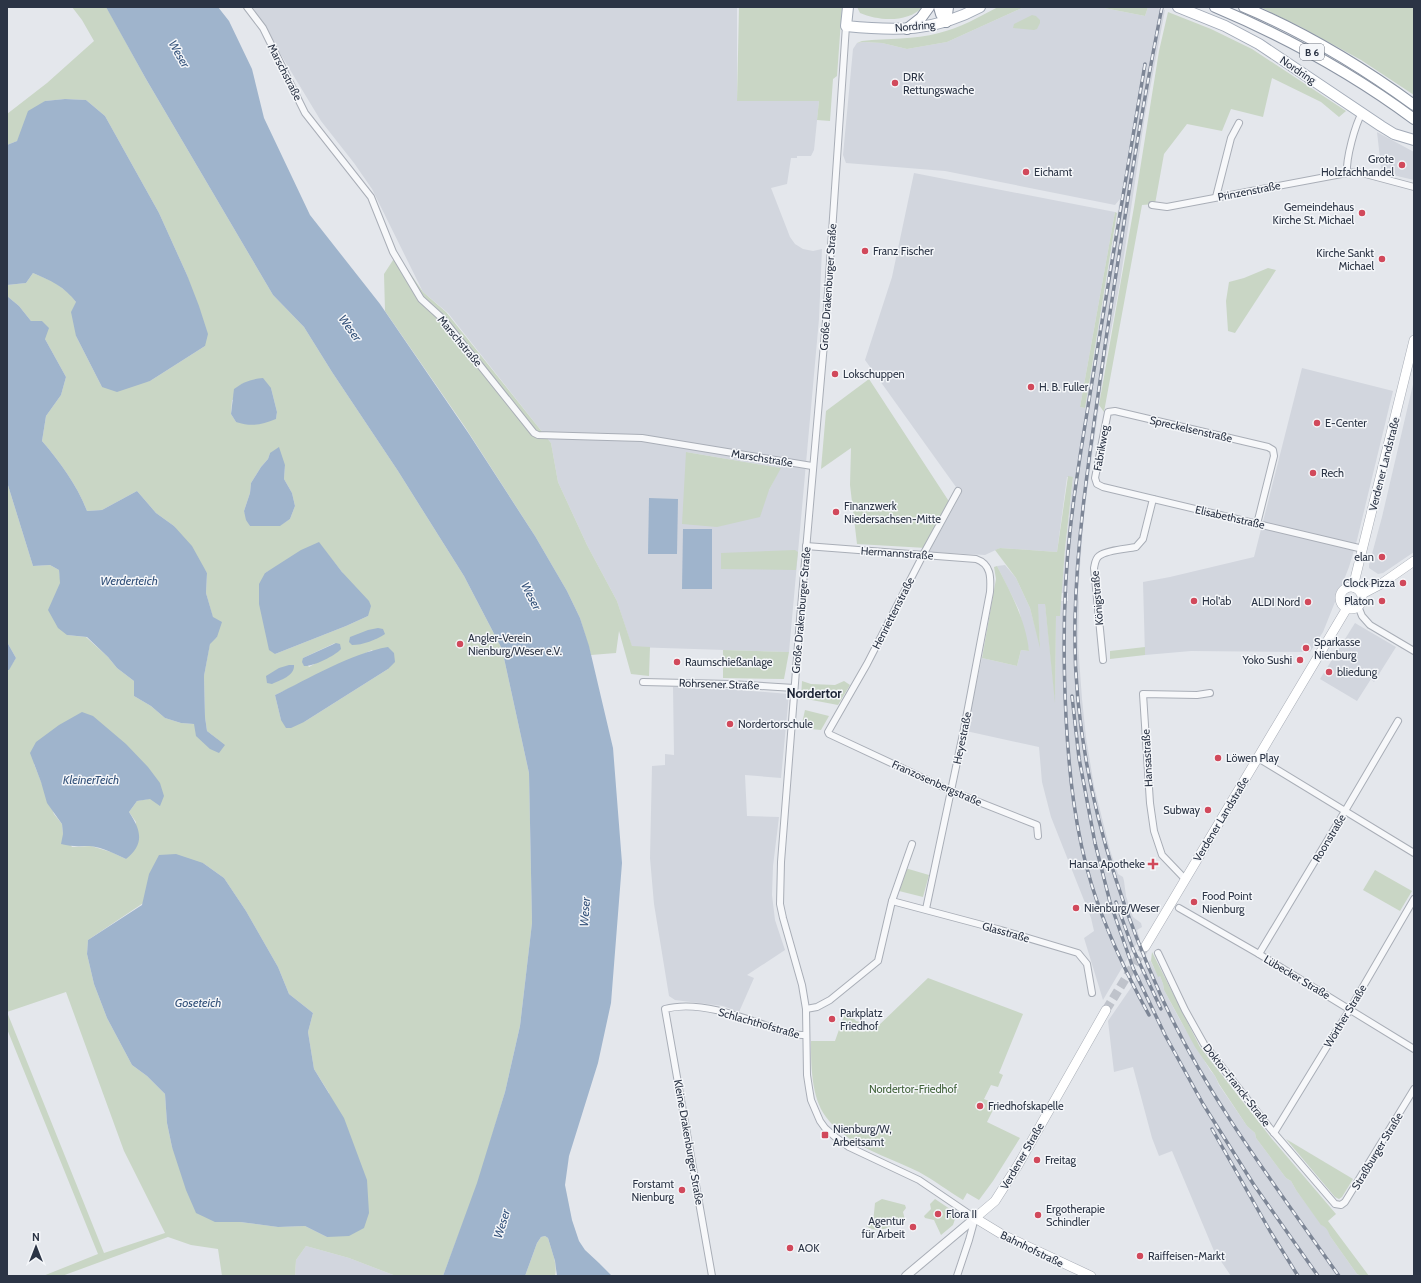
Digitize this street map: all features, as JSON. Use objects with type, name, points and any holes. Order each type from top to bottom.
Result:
[{"type":"main road","name":"Große Drakenburger Straße","points":[[846,26],[848,7]]},
{"type":"main road","points":[[907,29],[921,18],[929,7]]},
{"type":"main road","points":[[939,7],[946,22]]},
{"type":"main road","points":[[946,22],[948,7]]},
{"type":"main road","name":"Nordring","points":[[846,26],[907,29],[927,27],[946,22],[980,7]]},
{"type":"main road","name":"Nordring","points":[[1178,7],[1225,26],[1259,44],[1394,134],[1414,140]]},
{"type":"main road","name":"B 6","points":[[1215,7],[1246,20],[1310,51],[1372,89],[1414,119]]},
{"type":"main road","name":"B 6","points":[[1244,7],[1280,24],[1347,60],[1411,103]]},
{"type":"main road","name":"Verdener Landstraße","points":[[1353,587],[1414,340]]},
{"type":"main road","points":[[1362,594],[1381,584],[1414,560]]},
{"type":"main road","points":[[1348,587],[1358,589],[1362,594],[1362,601],[1358,606],[1347,608],[1341,603],[1341,593],[1348,587]]},
{"type":"main road","name":"Verdener Landstraße","points":[[1145,947],[1347,608]]},
{"type":"main road","name":"Verdener Straße","points":[[975,1218],[995,1201],[1018,1165],[1106,1010]]},
{"type":"main road","name":"Bahnhofstraße","points":[[975,1218],[1003,1235],[1090,1276]]},
{"type":"street","name":"Marschstraße","points":[[247,7],[262,28],[305,113],[370,196],[393,252],[421,299],[443,319],[534,433],[538,435],[642,438],[812,466]]},
{"type":"street","name":"Große Drakenburger Straße","points":[[846,26],[826,321],[812,466],[794,688],[781,862],[780,904],[802,985],[806,1009],[807,1075],[816,1112],[826,1128],[849,1147],[919,1180],[975,1218]]},
{"type":"street","points":[[1347,172],[1347,164],[1358,122],[1362,113]]},
{"type":"street","points":[[1216,197],[1231,138],[1239,122]]},
{"type":"street","name":"Prinzenstraße","points":[[1152,205],[1167,207],[1347,172],[1358,172],[1414,186]]},
{"type":"street","name":"Spreckelsenstraße","points":[[1108,412],[1111,410],[1268,447],[1273,450],[1274,456],[1257,524]]},
{"type":"street","name":"Fabrikweg","points":[[1097,484],[1095,478],[1108,412]]},
{"type":"street","name":"Elisabethstraße","points":[[1097,484],[1102,487],[1363,549]]},
{"type":"street","name":"Henriettenstraße","points":[[829,734],[829,729],[867,664],[958,491]]},
{"type":"street","name":"Königstraße","points":[[1103,660],[1094,568],[1095,561],[1098,557],[1105,553],[1136,547],[1140,544],[1143,539],[1153,499]]},
{"type":"street","name":"Hermannstraße","points":[[806,546],[976,559],[987,565]]},
{"type":"street","name":"Heyestraße","points":[[926,909],[990,592],[990,574],[987,565]]},
{"type":"street","points":[[1358,606],[1362,616],[1370,626],[1414,651]]},
{"type":"street","name":"Rohrsener Straße","points":[[643,682],[730,684],[794,688]]},
{"type":"street","name":"Hansastraße","points":[[1185,879],[1162,855],[1154,831],[1150,803],[1143,694],[1197,695],[1210,692]]},
{"type":"street","name":"Roonstraße","points":[[1259,954],[1346,811],[1398,720]]},
{"type":"street","name":"Franzosenbergstraße","points":[[829,734],[951,791],[1036,825],[1038,836]]},
{"type":"street","points":[[1258,758],[1414,853]]},
{"type":"street","points":[[806,1009],[817,1008],[830,1000],[878,961],[892,901],[912,844]]},
{"type":"street","name":"Wörther Straße","points":[[1274,1133],[1350,1009],[1414,899]]},
{"type":"street","name":"Glasstraße","points":[[892,901],[926,909],[1078,953],[1088,964],[1092,993]]},
{"type":"street","name":"Lübecker Straße","points":[[1179,908],[1259,954],[1414,1049]]},
{"type":"street","name":"Doktor-Franck-Straße","points":[[1158,953],[1204,1044],[1274,1133],[1335,1204]]},
{"type":"street","name":"Schlachthofstraße","points":[[665,1009],[676,1006],[723,1011],[793,1034],[806,1035]]},
{"type":"street","name":"Kleine Drakenburger Straße","points":[[665,1009],[712,1276]]},
{"type":"street","name":"Straßburger Straße","points":[[1335,1204],[1341,1206],[1345,1202],[1414,1089]]},
{"type":"street","points":[[957,1276],[975,1218]]},
{"type":"street","name":"Verdener Straße","points":[[906,1276],[975,1218]]},
{"type":"shaded area","points":[[252,7],[737,7],[737,101],[819,101],[814,150],[811,156],[797,156],[797,158],[791,158],[787,184],[771,188],[790,237],[795,244],[803,249],[813,251],[822,249],[819,319],[789,652],[632,647],[617,601],[587,545],[558,482],[551,443],[448,313],[423,292],[372,189],[321,121]],"holes":[[[686,452],[780,468],[769,490]]]},
{"type":"shaded area","points":[[1024,7],[1099,7],[1145,16],[1148,7],[1155,7],[1165,10],[1145,115],[1120,282],[1105,363],[1084,514],[1078,593],[1078,644],[1082,699],[1086,737],[1094,786],[1110,850],[1118,874],[1123,877],[1126,896],[1133,917],[1141,923],[1142,927],[1137,930],[1140,939],[1103,1000],[1084,938],[1094,931],[1091,918],[1051,817],[1042,782],[1039,747],[966,731],[982,658],[1017,666],[1021,650],[1029,651],[1019,610],[997,566],[1005,565],[1016,578],[1030,608],[1040,645],[1037,603],[1045,603],[1055,698],[1056,615],[1060,616],[1060,601],[1068,601],[1068,593],[1061,593],[1073,477],[1067,477],[1057,552],[1000,548],[985,555],[929,552],[961,494],[865,360],[892,277],[914,173],[1115,212],[1080,407],[1085,408],[1120,199],[1115,205],[945,171],[846,163],[843,155],[853,49],[857,43],[882,43],[907,49],[947,42]]},
{"type":"shaded area","points":[[1377,132],[1414,152],[1414,180],[1380,172],[1381,167]]},
{"type":"shaded area","points":[[1302,368],[1393,391],[1357,540],[1349,567],[1323,632],[1310,652],[1191,651],[1145,655],[1143,582],[1254,557]]},
{"type":"shaded area","points":[[1414,380],[1414,552],[1383,573],[1378,574],[1369,568],[1369,565],[1382,517]]},
{"type":"shaded area","points":[[1355,623],[1396,647],[1374,682],[1371,679],[1357,701],[1320,679]]},
{"type":"shaded area","points":[[673,687],[727,689],[789,694],[781,778],[745,775],[747,816],[779,817],[773,866],[772,895],[775,920],[785,950],[747,975],[754,978],[739,1012],[723,1006],[675,1000],[669,996],[654,904],[650,858],[652,766],[665,765],[665,754],[674,755]]},
{"type":"shaded area","points":[[1150,960],[1158,976],[1160,976],[1164,990],[1180,1020],[1215,1076],[1219,1085],[1247,1126],[1255,1133],[1256,1138],[1286,1178],[1291,1181],[1321,1224],[1329,1231],[1330,1236],[1357,1274],[1361,1276],[1231,1276],[1214,1251],[1172,1151],[1159,1156],[1152,1138],[1133,1067],[1114,1072],[1108,1021]]},
{"type":"shaded area","points":[[306,1246],[349,1258],[396,1276],[295,1276],[296,1260]]},
{"type":"green space","points":[[72,7],[106,7],[146,79],[273,295],[304,327],[398,471],[464,576],[502,649],[529,773],[532,923],[520,1026],[505,1092],[478,1183],[443,1276],[396,1276],[349,1258],[306,1246],[296,1260],[295,1276],[222,1276],[218,1249],[191,1245],[168,1237],[62,1276],[43,1276],[98,1254],[7,1029],[7,1012],[7,670],[16,658],[7,642],[7,482],[33,566],[50,565],[59,570],[67,635],[86,637],[108,657],[117,668],[134,681],[134,696],[151,706],[165,718],[181,723],[194,724],[217,739],[207,731],[205,717],[204,676],[210,643],[217,637],[206,593],[207,573],[174,526],[156,513],[137,491],[102,510],[87,511],[68,474],[42,441],[46,416],[61,395],[66,377],[45,339],[42,321],[31,321],[19,306],[7,296],[7,285],[26,283],[33,273],[54,282],[70,294],[76,302],[76,336],[102,387],[150,381],[205,346],[187,275],[159,213],[105,116],[86,100],[65,99],[45,101],[17,141],[7,145],[7,114],[47,83],[94,41],[82,20]],"holes":[[[271,388],[277,412],[276,419],[236,422],[231,414],[232,400]],[[270,453],[285,465],[284,479],[292,493],[295,506],[290,519],[279,526],[250,526],[244,511],[250,493],[251,483],[268,459]],[[319,543],[342,572],[368,616],[275,654],[265,573]],[[335,643],[316,663],[309,667],[303,658]],[[372,650],[388,669],[304,722],[281,720],[275,695]],[[34,764],[164,796],[137,801],[129,812],[136,822],[126,859],[111,852],[91,846],[72,847],[63,834],[62,824],[54,814]],[[203,863],[224,878],[246,911],[278,967],[289,994],[313,1013],[308,1032],[314,1069],[329,1093],[327,1237],[305,1226],[278,1227],[240,1222],[216,1222],[172,1147],[167,1123],[165,1094],[147,1076],[132,1065],[107,1018],[94,984],[87,954],[88,940]],[[66,992],[124,1151],[165,1233],[104,1253],[7,1012]]]},
{"type":"green space","points":[[739,7],[842,7],[837,76],[833,79],[830,121],[817,120],[819,101],[737,101]]},
{"type":"green space","points":[[857,7],[923,7],[909,16],[884,19],[860,13]]},
{"type":"green space","points":[[998,7],[1024,7],[947,42],[907,49],[882,43],[857,43],[862,41],[920,37],[947,31]]},
{"type":"green space","points":[[1099,7],[1148,7],[1145,16]]},
{"type":"green space","points":[[1260,7],[1414,7],[1414,95],[1361,60],[1301,27]]},
{"type":"green space","points":[[1168,12],[1211,29],[1252,49],[1346,111],[1339,117],[1321,102],[1272,78],[1263,117],[1231,109],[1222,131],[1187,124],[1164,154],[1155,204],[1142,205],[1104,412],[1099,405],[1134,207],[1159,51]]},
{"type":"green space","points":[[1032,15],[1036,16],[1040,20],[1037,29],[1013,28],[1014,24]]},
{"type":"green space","points":[[1115,212],[1117,213],[1085,408],[1080,407]]},
{"type":"green space","points":[[397,254],[423,292],[446,312],[551,443],[558,482],[587,545],[617,601],[632,646],[650,647],[649,676],[631,674],[619,631],[616,653],[591,655],[580,618],[567,591],[535,536],[465,427],[385,311],[384,274]]},
{"type":"green space","points":[[1268,268],[1276,270],[1235,333],[1228,331],[1226,301],[1229,282],[1244,278]]},
{"type":"green space","points":[[869,379],[950,503],[926,548],[857,544],[850,485],[851,448],[821,469],[826,411]]},
{"type":"green space","points":[[686,452],[781,468],[769,490],[760,517],[717,527],[682,524]]},
{"type":"green space","points":[[1068,476],[1073,477],[1065,549],[1060,616],[1056,616],[1055,703],[1045,604],[1038,604],[1040,648],[1030,608],[1016,578],[995,550],[1000,548],[1057,552]]},
{"type":"green space","points":[[795,550],[798,552],[796,570],[721,569],[721,553]]},
{"type":"green space","points":[[997,566],[1017,607],[1025,629],[1029,651],[1021,650],[1017,666],[982,658],[996,579],[994,567]]},
{"type":"green space","points":[[1145,647],[1145,655],[1110,659],[1110,651]]},
{"type":"green space","points":[[723,650],[789,652],[784,679],[723,678]]},
{"type":"green space","points":[[802,681],[811,684],[835,685],[844,681],[850,685],[838,705],[801,698]]},
{"type":"green space","points":[[805,710],[829,716],[821,730],[801,728]]},
{"type":"green space","points":[[905,868],[929,875],[923,897],[899,891]]},
{"type":"green space","points":[[1375,870],[1412,891],[1400,911],[1363,890]]},
{"type":"green space","points":[[1152,952],[1200,1047],[1272,1139],[1336,1214],[1328,1221],[1369,1276],[1361,1276],[1357,1274],[1330,1236],[1327,1229],[1321,1225],[1291,1181],[1286,1178],[1256,1138],[1255,1133],[1247,1126],[1195,1047],[1164,990],[1160,976],[1158,977],[1151,961]]},
{"type":"green space","name":"Nordertor-Friedhof","points":[[928,978],[1023,1014],[999,1073],[1003,1075],[998,1087],[991,1085],[984,1099],[996,1104],[987,1122],[1020,1138],[979,1200],[967,1193],[963,1200],[919,1172],[856,1143],[835,1127],[826,1117],[817,1100],[813,1080],[811,1041],[835,1041],[846,1010],[856,1021],[877,1027]]},
{"type":"green space","points":[[1286,1139],[1353,1179],[1342,1197],[1339,1199],[1335,1197]]},
{"type":"green space","points":[[882,1199],[905,1205],[906,1208],[903,1212],[905,1220],[886,1229],[871,1229],[866,1226],[873,1223],[875,1203]]},
{"type":"green space","points":[[935,1199],[953,1211],[956,1216],[953,1225],[941,1235],[934,1220],[925,1218],[924,1216],[931,1209],[930,1204]]},
{"type":"green space","points":[[545,1236],[548,1238],[554,1257],[556,1266],[555,1276],[525,1276],[537,1243],[541,1237]]},
{"type":"water","name":"Weser","points":[[106,7],[218,7],[229,21],[252,69],[264,118],[310,215],[380,304],[469,434],[535,536],[567,591],[580,618],[589,646],[613,748],[622,863],[611,1003],[598,1063],[569,1156],[565,1185],[572,1220],[579,1241],[585,1250],[612,1276],[557,1276],[555,1261],[548,1238],[545,1236],[541,1237],[537,1243],[525,1276],[443,1276],[477,1183],[505,1092],[520,1026],[532,923],[529,773],[502,649],[464,576],[398,471],[304,327],[273,295],[146,79]]},
{"type":"water","points":[[65,99],[86,100],[105,116],[159,213],[187,275],[208,334],[205,346],[150,381],[117,392],[102,387],[76,336],[71,312],[76,302],[67,292],[51,281],[33,273],[26,283],[7,285],[7,145],[17,141],[28,111],[45,101]]},
{"type":"water","name":"Werderteich","points":[[7,296],[19,306],[31,321],[42,321],[49,328],[45,339],[66,377],[61,395],[46,416],[42,441],[68,474],[87,511],[102,510],[137,491],[156,513],[174,526],[192,546],[207,573],[206,593],[213,617],[222,622],[217,637],[210,644],[204,676],[205,717],[207,731],[225,745],[219,753],[210,749],[196,736],[194,724],[181,723],[165,718],[151,706],[134,696],[134,681],[117,668],[87,637],[67,635],[58,628],[48,610],[60,583],[59,570],[50,565],[33,566],[7,482]]},
{"type":"water","points":[[263,378],[271,388],[277,412],[276,419],[256,425],[236,422],[231,414],[234,389],[247,381]]},
{"type":"water","points":[[279,447],[285,465],[284,479],[292,493],[295,506],[290,519],[280,526],[250,526],[246,520],[244,511],[250,493],[251,483],[268,459],[270,453]]},
{"type":"water","points":[[649,498],[678,499],[677,554],[648,554]]},
{"type":"water","points":[[683,529],[712,529],[712,589],[682,589]]},
{"type":"water","points":[[319,542],[342,572],[369,601],[371,606],[368,616],[275,654],[269,650],[259,604],[259,584],[265,573],[301,550]]},
{"type":"water","points":[[378,628],[383,629],[385,634],[374,640],[361,644],[352,645],[349,642],[350,637]]},
{"type":"water","points":[[7,642],[16,658],[9,670],[7,670]]},
{"type":"water","points":[[336,643],[340,644],[341,649],[338,652],[318,663],[304,666],[302,662],[303,658]]},
{"type":"water","points":[[388,647],[394,653],[395,662],[388,669],[304,722],[291,728],[286,728],[281,720],[275,695],[345,661],[374,650]]},
{"type":"water","points":[[294,665],[294,669],[290,675],[272,684],[267,683],[266,676],[279,668]]},
{"type":"water","name":"KleinerTeich","points":[[82,712],[93,716],[126,744],[148,767],[160,783],[164,796],[160,806],[150,799],[137,801],[129,812],[136,825],[139,837],[136,848],[126,859],[95,847],[61,844],[63,834],[62,824],[47,803],[30,753],[36,742],[59,725]]},
{"type":"water","name":"Goseteich","points":[[176,854],[203,863],[224,878],[246,911],[278,967],[289,994],[313,1013],[308,1032],[314,1069],[344,1118],[367,1180],[369,1213],[364,1228],[349,1236],[327,1237],[305,1226],[278,1227],[240,1222],[215,1222],[196,1213],[186,1190],[172,1147],[167,1123],[165,1094],[147,1076],[132,1065],[107,1018],[94,984],[87,954],[88,940],[142,905],[149,874],[159,855]]},
{"type":"tunnel","points":[[1106,1010],[1145,947]]},
{"type":"railway","points":[[1162,7],[1139,131],[1106,339],[1086,480],[1076,585],[1075,620],[1076,669],[1080,717],[1087,766],[1110,861],[1143,953],[1162,998],[1180,1035],[1221,1106],[1339,1276]]},
{"type":"railway","points":[[1145,64],[1074,494],[1066,578],[1064,671],[1069,760],[1077,823],[1086,865],[1110,936],[1149,1015]]},
{"type":"railway","points":[[1072,696],[1079,758],[1095,843],[1110,902],[1133,968],[1165,1035],[1203,1104],[1254,1185],[1318,1276]]},
{"type":"railway","points":[[1116,902],[1133,949],[1161,1009]]},
{"type":"railway","points":[[1212,1129],[1270,1231],[1298,1276]]},
{"type":"place","name":"DRK Rettungswache","points":[[895,83]]},
{"type":"place","name":"Grote Holzfachhandel","points":[[1402,165]]},
{"type":"place","name":"Eichamt","points":[[1026,172]]},
{"type":"place","name":"Gemeindehaus Kirche St. Michael","points":[[1362,213]]},
{"type":"place","name":"Franz Fischer","points":[[865,251]]},
{"type":"place","name":"Kirche Sankt Michael","points":[[1382,259]]},
{"type":"place","name":"Lokschuppen","points":[[835,374]]},
{"type":"place","name":"H. B. Fuller","points":[[1031,387]]},
{"type":"place","name":"E-Center","points":[[1317,423]]},
{"type":"place","name":"Rech","points":[[1313,473]]},
{"type":"place","name":"Finanzwerk Niedersachsen-Mitte","points":[[836,512]]},
{"type":"place","name":"elan","points":[[1382,557]]},
{"type":"place","name":"Clock Pizza","points":[[1403,583]]},
{"type":"place","name":"Hol'ab","points":[[1194,601]]},
{"type":"place","name":"Platon","points":[[1382,601]]},
{"type":"place","name":"ALDI Nord","points":[[1308,602]]},
{"type":"place","name":"Angler-Verein Nienburg/Weser e.V.","points":[[460,644]]},
{"type":"place","name":"Sparkasse Nienburg","points":[[1306,648]]},
{"type":"place","name":"Yoko Sushi","points":[[1300,660]]},
{"type":"place","name":"Raumschießanlage","points":[[677,662]]},
{"type":"place","name":"bliedung","points":[[1329,672]]},
{"type":"place","name":"Nordertorschule","points":[[730,724]]},
{"type":"place","name":"Löwen Play","points":[[1218,758]]},
{"type":"place","name":"Subway","points":[[1208,810]]},
{"type":"place","name":"Hansa Apotheke","points":[[1153,864]]},
{"type":"place","name":"Food Point Nienburg","points":[[1194,902]]},
{"type":"place","name":"Nienburg/Weser","points":[[1076,908]]},
{"type":"place","name":"Parkplatz Friedhof","points":[[832,1019]]},
{"type":"place","name":"Friedhofskapelle","points":[[980,1106]]},
{"type":"place","name":"Nienburg/W, Arbeitsamt","points":[[825,1135]]},
{"type":"place","name":"Freitag","points":[[1037,1160]]},
{"type":"place","name":"Forstamt Nienburg","points":[[682,1190]]},
{"type":"place","name":"Flora II","points":[[938,1214]]},
{"type":"place","name":"Ergotherapie Schindler","points":[[1038,1215]]},
{"type":"place","name":"Agentur für Arbeit","points":[[913,1227]]},
{"type":"place","name":"AOK","points":[[790,1248]]},
{"type":"place","name":"Raiffeisen-Markt","points":[[1140,1256]]},
{"type":"district","name":"Nordertor","points":[[814,693]]}]
